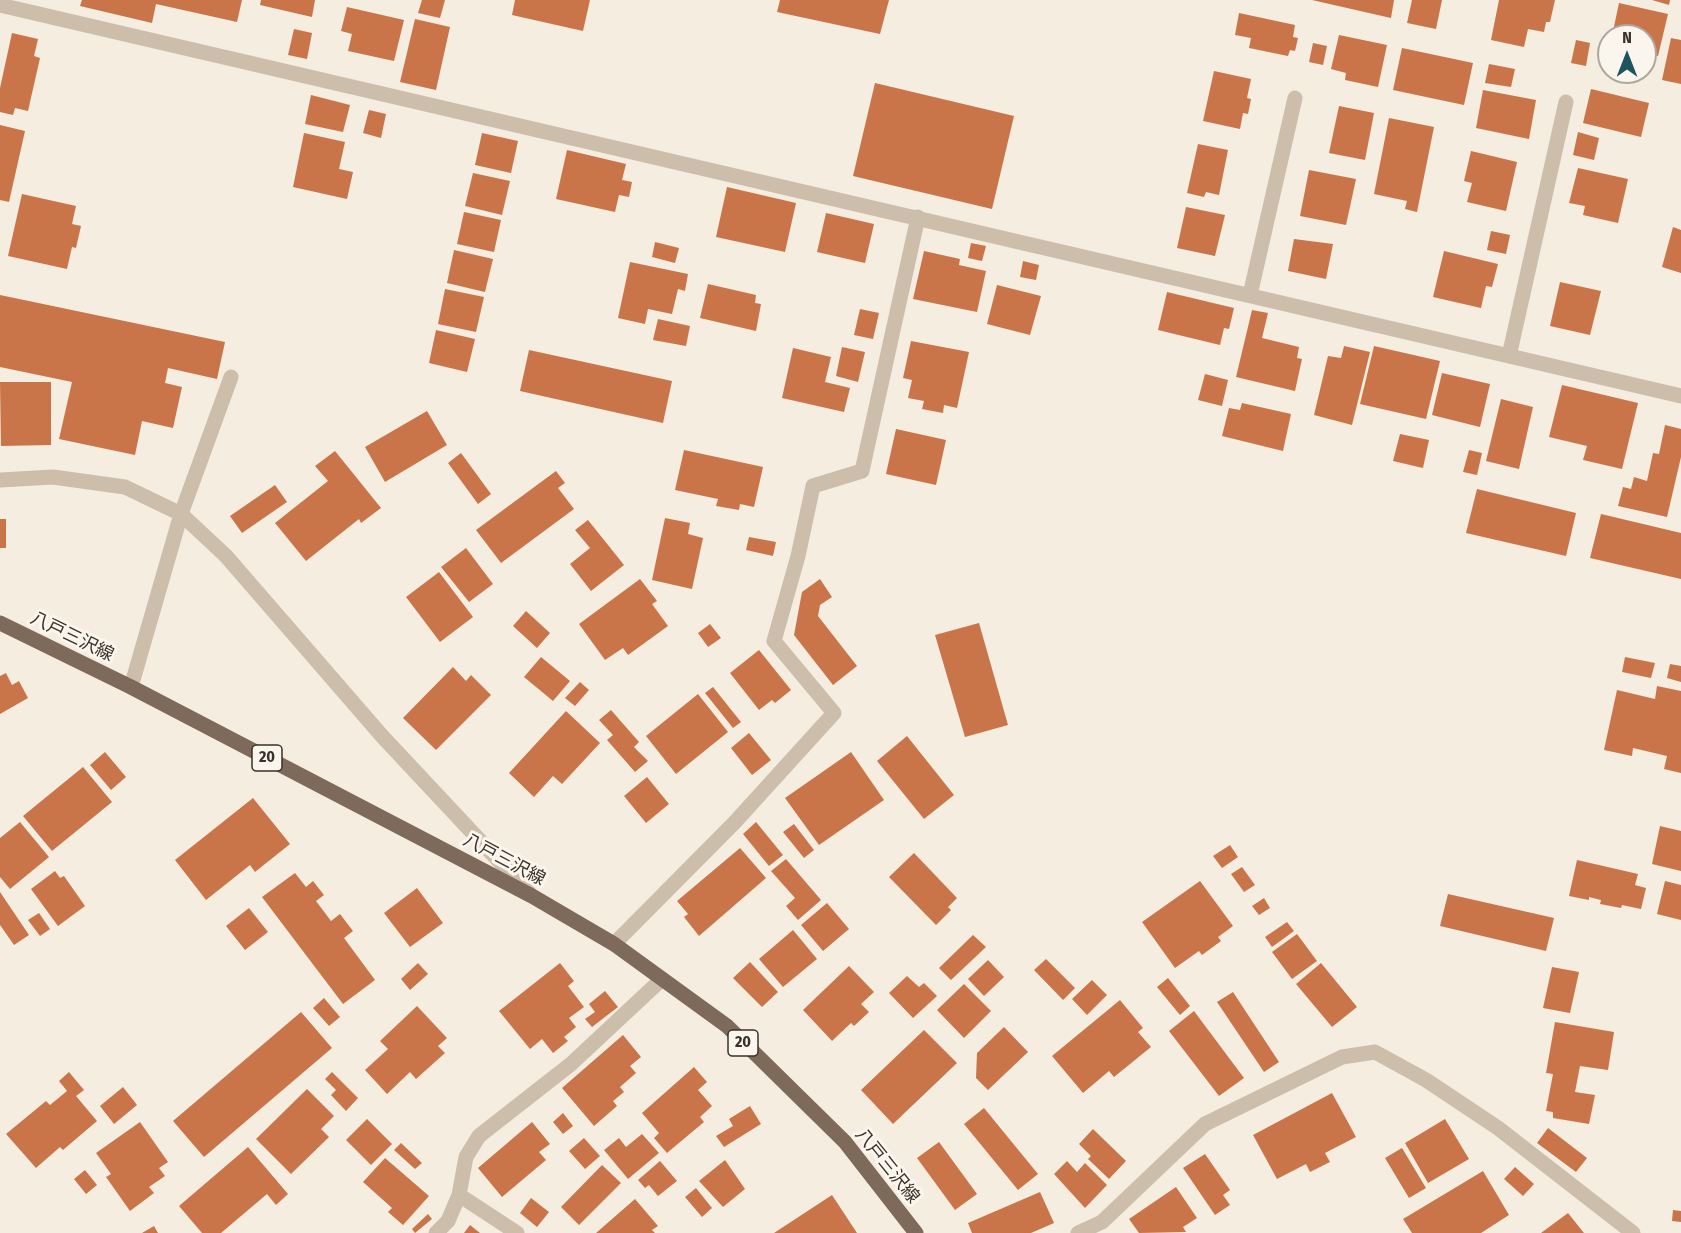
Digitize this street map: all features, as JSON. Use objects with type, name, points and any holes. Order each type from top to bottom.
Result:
[{"type":"main road","name":"八戸三沢線","points":[[0,623],[131,687],[532,896],[614,944],[727,1026],[845,1142],[916,1233]]},
{"type":"street","points":[[0,5],[1681,396]]},
{"type":"street","points":[[1251,295],[1295,98]]},
{"type":"street","points":[[1509,356],[1566,102]]},
{"type":"street","points":[[614,944],[735,822],[834,713],[774,641],[798,556],[813,486],[862,471],[918,217]]},
{"type":"street","points":[[131,687],[181,514],[231,377]]},
{"type":"street","points":[[0,480],[53,477],[125,488],[181,514],[226,556],[382,736],[532,896]]},
{"type":"street","points":[[436,1233],[448,1221],[459,1195],[466,1157],[479,1136],[571,1064],[662,979]]},
{"type":"street","points":[[1078,1233],[1102,1222],[1205,1124],[1342,1057],[1375,1052],[1426,1080],[1498,1128],[1633,1233]]},
{"type":"street","points":[[459,1195],[517,1233]]},
{"type":"building","points":[[82,0],[242,0],[237,22],[156,4],[152,23],[80,6]]},
{"type":"building","points":[[261,0],[315,0],[312,17],[260,5]]},
{"type":"building","points":[[422,0],[445,0],[440,18],[418,13]]},
{"type":"building","points":[[515,0],[590,0],[583,31],[512,15]]},
{"type":"building","points":[[780,0],[889,0],[880,34],[777,12]]},
{"type":"building","points":[[1312,0],[1394,0],[1391,18]]},
{"type":"building","points":[[1412,0],[1442,0],[1436,29],[1407,23]]},
{"type":"building","points":[[1499,0],[1555,0],[1550,22],[1546,22],[1544,32],[1528,29],[1524,47],[1491,40]]},
{"type":"building","points":[[1652,0],[1670,0],[1669,5]]},
{"type":"building","points":[[1619,3],[1668,14],[1658,56],[1657,24],[1615,24]]},
{"type":"building","points":[[347,7],[404,20],[394,61],[348,51],[352,34],[341,31]]},
{"type":"building","points":[[1239,13],[1295,25],[1293,37],[1298,38],[1295,51],[1290,50],[1288,56],[1249,48],[1251,38],[1235,35]]},
{"type":"building","points":[[415,19],[450,27],[436,90],[400,82]]},
{"type":"building","points":[[294,29],[312,33],[307,59],[288,55]]},
{"type":"building","points":[[12,33],[38,39],[34,56],[40,58],[28,111],[15,108],[13,115],[0,112],[0,88]]},
{"type":"building","points":[[1339,35],[1387,45],[1378,87],[1345,80],[1346,73],[1331,69]]},
{"type":"building","points":[[1671,38],[1681,40],[1681,84],[1662,80]]},
{"type":"building","points":[[1576,40],[1590,43],[1586,66],[1571,63]]},
{"type":"building","points":[[1313,43],[1327,46],[1323,65],[1309,62]]},
{"type":"building","points":[[1402,48],[1473,63],[1464,105],[1393,90]]},
{"type":"building","points":[[1489,64],[1515,69],[1511,87],[1485,83]]},
{"type":"building","points":[[1214,71],[1251,79],[1247,98],[1251,99],[1248,114],[1243,113],[1240,129],[1203,121]]},
{"type":"building","points":[[875,83],[1014,116],[992,209],[853,176]]},
{"type":"building","points":[[1591,89],[1649,103],[1641,137],[1583,123]]},
{"type":"building","points":[[1483,90],[1536,100],[1529,139],[1476,128]]},
{"type":"building","points":[[311,95],[350,105],[343,132],[305,124]]},
{"type":"building","points":[[1339,106],[1374,113],[1365,160],[1329,153]]},
{"type":"building","points":[[369,110],[386,114],[381,138],[363,133]]},
{"type":"building","points":[[1389,118],[1434,127],[1417,212],[1405,209],[1407,201],[1374,194]]},
{"type":"building","points":[[0,125],[25,131],[9,202],[0,200]]},
{"type":"building","points":[[1578,132],[1599,138],[1594,160],[1573,155]]},
{"type":"building","points":[[304,133],[345,142],[339,169],[353,172],[347,199],[293,187]]},
{"type":"building","points":[[482,133],[518,141],[511,173],[475,165]]},
{"type":"building","points":[[1198,144],[1228,150],[1219,195],[1206,192],[1204,197],[1187,193]]},
{"type":"building","points":[[567,150],[626,164],[622,180],[632,182],[629,197],[619,195],[615,212],[556,199]]},
{"type":"building","points":[[1471,151],[1517,162],[1506,211],[1467,202],[1472,183],[1464,181]]},
{"type":"building","points":[[1578,168],[1628,179],[1618,223],[1583,215],[1585,206],[1569,203]]},
{"type":"building","points":[[1309,170],[1356,179],[1346,225],[1300,216]]},
{"type":"building","points":[[473,173],[510,181],[502,215],[465,206]]},
{"type":"building","points":[[727,187],[796,203],[785,252],[716,237]]},
{"type":"building","points":[[22,194],[76,206],[72,224],[81,226],[76,248],[72,247],[67,269],[8,256]]},
{"type":"building","points":[[1186,207],[1225,215],[1215,256],[1177,248]]},
{"type":"building","points":[[464,212],[501,220],[494,252],[457,244]]},
{"type":"building","points":[[826,213],[874,224],[865,263],[817,252]]},
{"type":"building","points":[[1673,227],[1681,230],[1681,273],[1662,267]]},
{"type":"building","points":[[1491,231],[1510,235],[1506,254],[1487,250]]},
{"type":"building","points":[[1294,239],[1333,244],[1326,279],[1288,271]]},
{"type":"building","points":[[655,242],[679,248],[675,263],[652,257]]},
{"type":"building","points":[[971,243],[986,246],[982,261],[968,258]]},
{"type":"building","points":[[454,250],[493,259],[485,292],[447,283]]},
{"type":"building","points":[[924,251],[960,259],[959,265],[986,271],[977,312],[913,299]]},
{"type":"building","points":[[1444,251],[1498,264],[1492,287],[1486,286],[1481,308],[1433,297]]},
{"type":"building","points":[[1023,261],[1039,265],[1036,280],[1020,277]]},
{"type":"building","points":[[630,262],[688,274],[685,291],[678,289],[672,314],[648,309],[645,324],[618,318]]},
{"type":"building","points":[[1560,282],[1601,291],[1590,335],[1550,326]]},
{"type":"building","points":[[708,284],[756,295],[755,303],[761,304],[756,331],[700,318]]},
{"type":"building","points":[[997,285],[1041,296],[1030,335],[987,324]]},
{"type":"building","points":[[445,289],[484,297],[476,332],[438,324]]},
{"type":"building","points":[[1167,292],[1234,308],[1229,329],[1224,328],[1220,345],[1158,330]]},
{"type":"building","points":[[0,295],[225,342],[217,379],[168,368],[165,383],[182,387],[173,428],[142,421],[135,455],[59,439],[72,382],[0,367]]},
{"type":"building","points":[[860,309],[879,313],[873,339],[854,335]]},
{"type":"building","points":[[1252,310],[1268,313],[1262,338],[1299,347],[1297,358],[1302,359],[1295,391],[1236,377]]},
{"type":"building","points":[[658,319],[690,326],[686,346],[653,340]]},
{"type":"building","points":[[436,330],[475,339],[467,372],[429,363]]},
{"type":"building","points":[[911,341],[969,352],[957,408],[944,405],[943,413],[922,409],[924,401],[908,398],[912,380],[903,378]]},
{"type":"building","points":[[1344,346],[1370,352],[1352,425],[1314,415],[1328,356],[1341,358]]},
{"type":"building","points":[[1374,346],[1440,361],[1426,419],[1360,404]]},
{"type":"building","points":[[842,347],[865,352],[858,382],[836,376]]},
{"type":"building","points":[[793,348],[831,357],[825,382],[850,388],[844,412],[782,398]]},
{"type":"building","points":[[529,350],[672,381],[663,423],[520,391]]},
{"type":"building","points":[[1442,373],[1490,384],[1480,427],[1432,415]]},
{"type":"building","points":[[1205,374],[1228,380],[1222,406],[1198,400]]},
{"type":"building","points":[[0,382],[51,382],[51,445],[1,446]]},
{"type":"building","points":[[1562,385],[1638,403],[1622,469],[1583,460],[1587,446],[1549,437]]},
{"type":"building","points":[[1501,399],[1533,407],[1519,469],[1486,461]]},
{"type":"building","points":[[1242,403],[1291,414],[1283,451],[1222,436],[1229,408],[1240,410]]},
{"type":"building","points":[[427,411],[447,445],[385,482],[365,447]]},
{"type":"building","points":[[1665,425],[1681,429],[1681,457],[1667,517],[1618,506],[1623,487],[1631,489],[1634,477],[1647,481],[1653,453],[1659,454]]},
{"type":"building","points":[[896,429],[946,440],[936,485],[886,474]]},
{"type":"building","points":[[1400,434],[1429,440],[1423,468],[1393,461]]},
{"type":"building","points":[[684,450],[763,467],[754,507],[740,504],[739,510],[716,506],[718,499],[675,490]]},
{"type":"building","points":[[1469,450],[1482,453],[1477,475],[1463,472]]},
{"type":"building","points":[[335,451],[381,508],[361,523],[359,519],[306,561],[275,523],[328,481],[315,466]]},
{"type":"building","points":[[461,453],[491,494],[478,504],[448,463]]},
{"type":"building","points":[[556,471],[565,483],[558,488],[574,509],[501,563],[476,530]]},
{"type":"building","points":[[275,485],[287,502],[242,533],[230,516]]},
{"type":"building","points":[[1477,489],[1576,513],[1566,556],[1466,533]]},
{"type":"building","points":[[1601,514],[1681,533],[1681,579],[1590,558]]},
{"type":"building","points":[[665,518],[690,523],[688,534],[703,538],[692,589],[652,580]]},
{"type":"building","points":[[0,519],[6,519],[6,548],[0,548]]},
{"type":"building","points":[[588,520],[624,565],[591,591],[570,564],[590,548],[575,530]]},
{"type":"building","points":[[749,537],[776,542],[773,556],[746,550]]},
{"type":"building","points":[[466,548],[493,584],[469,602],[441,567]]},
{"type":"building","points":[[439,572],[473,617],[440,642],[406,597]]},
{"type":"building","points":[[640,579],[657,601],[652,604],[668,626],[628,655],[623,648],[605,660],[579,624]]},
{"type":"building","points":[[820,579],[832,597],[820,605],[818,616],[857,666],[833,685],[794,635],[802,592]]},
{"type":"building","points":[[526,611],[550,633],[537,648],[513,626]]},
{"type":"building","points":[[979,623],[1008,725],[965,737],[935,635]]},
{"type":"building","points":[[710,624],[721,638],[708,647],[698,633]]},
{"type":"building","points":[[759,650],[791,690],[775,703],[772,700],[759,710],[730,673]]},
{"type":"building","points":[[541,657],[570,681],[553,701],[524,677]]},
{"type":"building","points":[[1625,657],[1655,663],[1651,678],[1622,672]]},
{"type":"building","points":[[1670,664],[1681,666],[1681,682],[1667,678]]},
{"type":"building","points":[[453,667],[466,681],[471,675],[491,695],[436,750],[403,718]]},
{"type":"building","points":[[6,673],[12,685],[19,681],[28,698],[0,714],[0,676]]},
{"type":"building","points":[[580,682],[589,690],[575,706],[565,698]]},
{"type":"building","points":[[1657,686],[1681,691],[1681,773],[1664,769],[1667,756],[1633,748],[1632,756],[1604,750],[1617,690],[1655,699]]},
{"type":"building","points":[[713,687],[741,722],[733,728],[705,693]]},
{"type":"building","points":[[698,694],[728,732],[676,774],[646,736]]},
{"type":"building","points":[[611,710],[639,742],[634,747],[648,761],[635,772],[607,740],[613,735],[599,720]]},
{"type":"building","points":[[566,711],[600,743],[562,784],[553,776],[534,797],[509,773]]},
{"type":"building","points":[[749,733],[771,760],[752,775],[731,748]]},
{"type":"building","points":[[907,736],[954,795],[924,819],[877,761]]},
{"type":"building","points":[[105,752],[126,777],[111,790],[90,765]]},
{"type":"building","points":[[851,752],[884,800],[819,845],[785,798]]},
{"type":"building","points":[[83,767],[112,802],[52,851],[23,816]]},
{"type":"building","points":[[647,777],[669,804],[646,823],[624,796]]},
{"type":"building","points":[[253,798],[290,844],[255,872],[250,865],[206,900],[175,860]]},
{"type":"building","points":[[20,822],[49,857],[10,889],[0,877],[0,838]]},
{"type":"building","points":[[756,822],[783,855],[769,866],[743,834]]},
{"type":"building","points":[[794,824],[814,850],[804,858],[783,832]]},
{"type":"building","points":[[1660,826],[1681,831],[1681,871],[1652,864]]},
{"type":"building","points":[[1230,845],[1238,857],[1222,868],[1213,856]]},
{"type":"building","points":[[740,848],[766,878],[699,936],[684,917],[688,914],[677,901]]},
{"type":"building","points":[[914,853],[957,898],[948,907],[951,910],[936,925],[889,877]]},
{"type":"building","points":[[786,859],[821,900],[798,920],[786,906],[795,898],[771,871]]},
{"type":"building","points":[[1577,860],[1638,874],[1635,885],[1646,888],[1641,909],[1600,904],[1601,900],[1589,897],[1589,900],[1569,896]]},
{"type":"building","points":[[1242,867],[1255,885],[1244,892],[1231,874]]},
{"type":"building","points":[[55,871],[60,878],[64,876],[85,906],[58,926],[31,889]]},
{"type":"building","points":[[295,873],[306,887],[313,881],[324,895],[316,901],[331,921],[340,914],[353,931],[344,938],[375,980],[343,1004],[262,897]]},
{"type":"building","points":[[1200,881],[1233,926],[1218,937],[1221,941],[1202,955],[1199,951],[1175,968],[1142,922]]},
{"type":"building","points":[[1665,881],[1681,885],[1681,920],[1657,914]]},
{"type":"building","points":[[417,888],[443,923],[410,947],[384,913]]},
{"type":"building","points":[[0,892],[29,935],[14,945],[0,925]]},
{"type":"building","points":[[1448,894],[1554,918],[1546,951],[1440,926]]},
{"type":"building","points":[[1264,898],[1270,908],[1259,915],[1252,906]]},
{"type":"building","points":[[827,903],[849,929],[823,951],[801,925]]},
{"type":"building","points":[[249,908],[268,932],[245,950],[226,926]]},
{"type":"building","points":[[39,913],[50,929],[40,936],[28,920]]},
{"type":"building","points":[[1287,922],[1294,931],[1272,947],[1265,937]]},
{"type":"building","points":[[793,930],[817,959],[783,987],[759,959]]},
{"type":"building","points":[[1297,934],[1317,961],[1292,979],[1272,952]]},
{"type":"building","points":[[973,935],[986,947],[951,980],[939,968]]},
{"type":"building","points":[[1046,959],[1075,988],[1063,1000],[1034,970]]},
{"type":"building","points":[[988,960],[1004,977],[984,996],[968,979]]},
{"type":"building","points":[[750,962],[778,992],[762,1007],[733,978]]},
{"type":"building","points":[[418,963],[428,974],[410,990],[401,979]]},
{"type":"building","points":[[560,963],[574,981],[568,986],[584,1007],[569,1018],[576,1027],[564,1037],[568,1041],[553,1053],[542,1039],[530,1049],[499,1011]]},
{"type":"building","points":[[1321,963],[1357,1007],[1332,1027],[1296,984]]},
{"type":"building","points":[[849,966],[874,992],[861,1004],[869,1012],[854,1026],[851,1023],[832,1041],[803,1010]]},
{"type":"building","points":[[1552,967],[1579,972],[1570,1013],[1543,1008]]},
{"type":"building","points":[[907,976],[919,987],[924,983],[937,996],[913,1018],[889,993]]},
{"type":"building","points":[[1168,978],[1190,1006],[1180,1015],[1157,987]]},
{"type":"building","points":[[1092,980],[1107,995],[1087,1015],[1072,999]]},
{"type":"building","points":[[964,984],[991,1011],[964,1038],[937,1010]]},
{"type":"building","points":[[605,991],[618,1007],[592,1027],[585,1019],[595,1012],[589,1004]]},
{"type":"building","points":[[1233,992],[1279,1062],[1264,1072],[1217,1002]]},
{"type":"building","points":[[324,998],[340,1017],[329,1026],[313,1008]]},
{"type":"building","points":[[1120,1000],[1143,1028],[1138,1032],[1151,1047],[1114,1077],[1109,1071],[1083,1093],[1052,1056]]},
{"type":"building","points":[[417,1006],[447,1038],[438,1046],[445,1053],[416,1079],[410,1072],[387,1094],[365,1070],[388,1049],[380,1041]]},
{"type":"building","points":[[1194,1011],[1244,1078],[1219,1096],[1169,1031]]},
{"type":"building","points":[[301,1012],[332,1048],[204,1157],[173,1121]]},
{"type":"building","points":[[1555,1022],[1614,1032],[1608,1070],[1580,1066],[1575,1092],[1595,1095],[1589,1124],[1553,1118],[1553,1112],[1546,1111],[1553,1074],[1546,1073]]},
{"type":"building","points":[[1004,1027],[1028,1052],[988,1090],[976,1078],[977,1053]]},
{"type":"building","points":[[924,1030],[957,1063],[893,1124],[861,1090]]},
{"type":"building","points":[[623,1035],[641,1057],[630,1066],[636,1073],[620,1087],[624,1092],[613,1101],[617,1106],[594,1126],[562,1088]]},
{"type":"building","points":[[694,1067],[707,1082],[698,1090],[712,1106],[700,1117],[704,1122],[667,1153],[654,1138],[659,1133],[642,1113]]},
{"type":"building","points":[[69,1072],[84,1090],[76,1096],[97,1121],[63,1150],[60,1147],[36,1168],[6,1134],[46,1101],[50,1105],[67,1091],[59,1081]]},
{"type":"building","points":[[332,1072],[358,1098],[346,1111],[331,1095],[336,1090],[325,1079]]},
{"type":"building","points":[[123,1087],[137,1105],[114,1124],[100,1106]]},
{"type":"building","points":[[307,1089],[334,1116],[321,1129],[329,1137],[291,1174],[256,1139]]},
{"type":"building","points":[[1332,1093],[1356,1137],[1325,1153],[1330,1162],[1310,1172],[1306,1164],[1277,1179],[1253,1135]]},
{"type":"building","points":[[750,1106],[761,1124],[724,1147],[716,1136],[733,1126],[729,1119]]},
{"type":"building","points":[[984,1108],[1038,1174],[1018,1190],[964,1124]]},
{"type":"building","points":[[563,1113],[573,1126],[563,1134],[553,1122]]},
{"type":"building","points":[[367,1119],[392,1144],[371,1165],[346,1140]]},
{"type":"building","points":[[1445,1119],[1469,1159],[1428,1183],[1405,1143]]},
{"type":"building","points":[[140,1122],[168,1162],[159,1168],[165,1176],[149,1187],[154,1193],[130,1211],[106,1177],[111,1174],[96,1153]]},
{"type":"building","points":[[532,1122],[550,1144],[539,1152],[546,1160],[502,1197],[478,1168]]},
{"type":"building","points":[[1548,1128],[1587,1158],[1576,1172],[1537,1143]]},
{"type":"building","points":[[1093,1129],[1126,1161],[1109,1179],[1088,1159],[1091,1156],[1079,1144]]},
{"type":"building","points":[[642,1134],[659,1153],[628,1179],[604,1150],[619,1138],[626,1147]]},
{"type":"building","points":[[584,1138],[600,1156],[585,1169],[569,1151]]},
{"type":"building","points":[[939,1142],[977,1194],[955,1210],[917,1158]]},
{"type":"building","points":[[401,1143],[422,1163],[415,1169],[394,1150]]},
{"type":"building","points":[[248,1147],[288,1194],[276,1205],[267,1194],[221,1233],[202,1233],[179,1206]]},
{"type":"building","points":[[1402,1148],[1426,1188],[1409,1198],[1385,1158]]},
{"type":"building","points":[[1205,1154],[1230,1190],[1223,1195],[1230,1205],[1215,1215],[1183,1168]]},
{"type":"building","points":[[385,1158],[429,1196],[403,1225],[388,1212],[392,1208],[363,1182]]},
{"type":"building","points":[[725,1160],[745,1189],[723,1207],[699,1181]]},
{"type":"building","points":[[660,1161],[677,1181],[658,1196],[649,1185],[645,1188],[638,1180]]},
{"type":"building","points":[[1067,1161],[1077,1172],[1085,1163],[1107,1185],[1085,1208],[1054,1174]]},
{"type":"building","points":[[602,1165],[621,1183],[579,1225],[561,1207]]},
{"type":"building","points":[[1515,1167],[1534,1184],[1523,1196],[1504,1179]]},
{"type":"building","points":[[85,1170],[97,1185],[86,1194],[74,1179]]},
{"type":"building","points":[[1483,1171],[1509,1215],[1481,1233],[1412,1233],[1403,1219]]},
{"type":"building","points":[[1176,1187],[1197,1218],[1183,1227],[1186,1232],[1139,1233],[1129,1219]]},
{"type":"building","points":[[696,1188],[712,1208],[702,1217],[685,1197]]},
{"type":"building","points":[[1040,1192],[1054,1223],[1031,1233],[972,1233],[968,1223]]},
{"type":"building","points":[[832,1195],[857,1233],[774,1233]]},
{"type":"building","points":[[531,1198],[549,1212],[537,1227],[520,1213]]},
{"type":"building","points":[[635,1199],[658,1226],[652,1230],[655,1233],[596,1233]]},
{"type":"building","points":[[1673,1210],[1681,1211],[1681,1222],[1672,1221]]},
{"type":"building","points":[[1568,1213],[1584,1233],[1541,1233]]},
{"type":"building","points":[[428,1214],[432,1219],[415,1233],[412,1229]]},
{"type":"building","points":[[470,1225],[480,1233],[464,1233]]},
{"type":"building","points":[[154,1226],[158,1233],[142,1233]]}]
